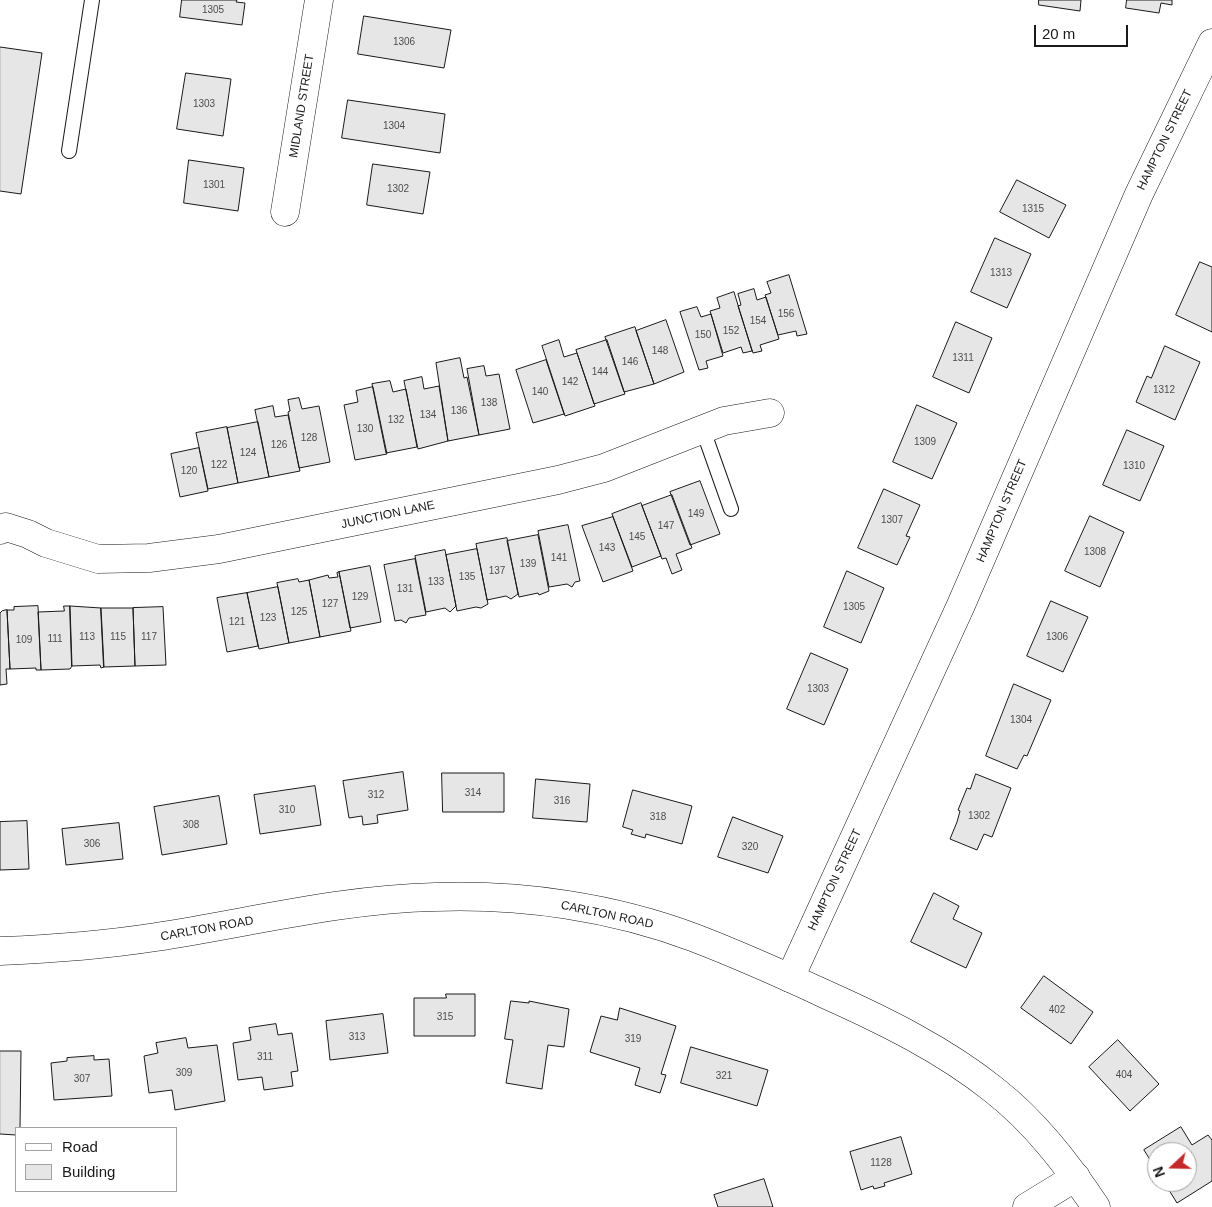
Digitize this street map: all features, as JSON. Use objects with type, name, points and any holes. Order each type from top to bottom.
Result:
[{"type":"street","name":"MIDLAND STREET","points":[[285,212],[319,0]]},
{"type":"street","name":"HAMPTON STREET","points":[[790,978],[961,605],[1139,194],[1212,43]]},
{"type":"street","name":"JUNCTION LANE","points":[[0,530],[6,527],[28,534],[46,543],[98,559],[149,558],[219,549],[558,480],[604,468],[724,421],[770,413]]},
{"type":"street","name":"CARLTON ROAD","points":[[0,952],[72,948],[152,938],[357,903],[434,897],[513,899],[583,908],[640,920],[694,938],[790,978],[849,1005],[946,1056],[995,1090],[1038,1130],[1076,1177],[1096,1207]]},
{"type":"street","points":[[1027,1207],[1076,1177]]},
{"type":"lane","points":[[69,152],[92,0]]},
{"type":"lane","points":[[703,430],[731,509]]},
{"type":"building","points":[[182,0],[237,0],[236,2],[245,3],[242,25],[180,17]]},
{"type":"building","points":[[1039,0],[1081,0],[1080,11],[1039,5]]},
{"type":"building","points":[[1127,0],[1172,0],[1172,5],[1161,3],[1159,13],[1126,8]]},
{"type":"building","points":[[364,16],[451,30],[444,68],[358,54]]},
{"type":"building","points":[[0,47],[42,53],[21,194],[0,191]]},
{"type":"building","points":[[186,73],[231,79],[223,136],[177,129]]},
{"type":"building","points":[[348,100],[445,114],[440,153],[342,138]]},
{"type":"building","points":[[189,160],[244,168],[238,211],[184,203]]},
{"type":"building","points":[[373,164],[430,172],[423,214],[367,205]]},
{"type":"building","points":[[1017,180],[1066,205],[1049,238],[1000,212]]},
{"type":"building","points":[[995,238],[1031,254],[1007,308],[971,292]]},
{"type":"building","points":[[1200,262],[1212,267],[1212,332],[1176,315]]},
{"type":"building","points":[[789,275],[807,334],[797,336],[796,331],[778,335],[765,295],[771,293],[767,282]]},
{"type":"building","points":[[754,289],[757,300],[766,297],[779,339],[760,345],[762,351],[753,353],[738,306],[741,305],[738,294]]},
{"type":"building","points":[[734,292],[752,351],[743,353],[741,347],[723,353],[710,311],[720,308],[717,298]]},
{"type":"building","points":[[697,307],[701,317],[711,314],[723,356],[706,361],[708,368],[699,370],[680,312]]},
{"type":"building","points":[[666,320],[684,372],[654,384],[636,331]]},
{"type":"building","points":[[956,322],[992,338],[969,393],[933,377]]},
{"type":"building","points":[[635,327],[654,384],[624,392],[605,337]]},
{"type":"building","points":[[559,340],[564,357],[577,353],[595,406],[565,416],[542,346]]},
{"type":"building","points":[[607,340],[625,394],[594,404],[576,350]]},
{"type":"building","points":[[1165,346],[1200,362],[1175,420],[1136,402],[1147,376],[1151,378]]},
{"type":"building","points":[[460,358],[464,378],[467,377],[479,435],[448,441],[436,363]]},
{"type":"building","points":[[546,360],[564,414],[533,423],[516,370]]},
{"type":"building","points":[[484,366],[486,376],[499,374],[510,429],[479,435],[467,369]]},
{"type":"building","points":[[422,377],[424,389],[439,386],[448,441],[418,449],[404,381]]},
{"type":"building","points":[[390,381],[393,392],[406,389],[417,447],[386,453],[372,384]]},
{"type":"building","points":[[373,387],[387,454],[355,460],[344,405],[358,402],[356,391]]},
{"type":"building","points":[[299,398],[302,409],[319,406],[330,462],[299,468],[288,412],[290,411],[288,400]]},
{"type":"building","points":[[917,405],[957,423],[932,479],[893,462]]},
{"type":"building","points":[[273,406],[275,417],[288,415],[300,471],[269,477],[255,410]]},
{"type":"building","points":[[258,422],[269,477],[238,483],[227,428]]},
{"type":"building","points":[[227,427],[238,483],[208,489],[196,433]]},
{"type":"building","points":[[1127,430],[1164,446],[1140,501],[1103,485]]},
{"type":"building","points":[[199,448],[208,491],[180,497],[171,454]]},
{"type":"building","points":[[700,481],[720,534],[690,545],[670,492]]},
{"type":"building","points":[[884,489],[920,505],[906,536],[910,537],[897,565],[858,548]]},
{"type":"building","points":[[672,495],[692,548],[676,554],[682,570],[672,574],[666,558],[662,559],[642,506]]},
{"type":"building","points":[[641,503],[661,556],[632,567],[612,514]]},
{"type":"building","points":[[1090,516],[1124,532],[1100,587],[1065,571]]},
{"type":"building","points":[[613,517],[633,571],[603,582],[582,526]]},
{"type":"building","points":[[568,525],[580,581],[575,582],[572,587],[567,584],[549,587],[538,531]]},
{"type":"building","points":[[538,535],[549,591],[539,595],[538,593],[519,597],[507,541]]},
{"type":"building","points":[[507,538],[518,594],[511,599],[506,596],[487,600],[476,544]]},
{"type":"building","points":[[477,549],[488,604],[481,608],[476,607],[457,611],[446,555]]},
{"type":"building","points":[[445,550],[456,606],[450,612],[445,608],[426,612],[415,556]]},
{"type":"building","points":[[415,559],[426,615],[409,618],[406,623],[401,620],[395,621],[384,565]]},
{"type":"building","points":[[370,566],[381,622],[350,628],[339,572]]},
{"type":"building","points":[[847,571],[884,588],[861,643],[824,627]]},
{"type":"building","points":[[339,572],[351,631],[320,637],[309,580],[328,575],[329,578],[338,577],[337,573]]},
{"type":"building","points":[[298,579],[299,582],[309,580],[320,637],[289,643],[277,583]]},
{"type":"building","points":[[278,587],[289,643],[259,649],[247,593]]},
{"type":"building","points":[[247,593],[258,646],[227,652],[217,598]]},
{"type":"building","points":[[1051,601],[1088,617],[1063,672],[1027,656]]},
{"type":"building","points":[[38,606],[41,670],[36,670],[36,668],[10,669],[7,610],[14,610],[14,607]]},
{"type":"building","points":[[64,606],[70,606],[72,666],[70,669],[41,670],[38,612],[64,611]]},
{"type":"building","points":[[70,606],[101,608],[104,667],[101,668],[100,665],[72,666]]},
{"type":"building","points":[[163,607],[166,665],[135,666],[133,608]]},
{"type":"building","points":[[101,608],[133,608],[135,666],[104,667]]},
{"type":"building","points":[[7,610],[10,669],[6,669],[7,684],[0,685],[0,613]]},
{"type":"building","points":[[811,653],[848,669],[824,725],[787,709]]},
{"type":"building","points":[[1014,684],[1051,700],[1027,756],[1024,755],[1017,769],[986,756]]},
{"type":"building","points":[[403,772],[408,810],[377,815],[378,823],[363,825],[362,816],[349,818],[343,781]]},
{"type":"building","points":[[442,773],[504,773],[504,812],[443,812]]},
{"type":"building","points":[[976,774],[1011,788],[992,837],[984,834],[977,850],[950,839],[957,822],[960,811],[958,810],[967,788],[970,789]]},
{"type":"building","points":[[536,779],[590,784],[587,822],[533,818]]},
{"type":"building","points":[[315,786],[321,825],[260,834],[254,795]]},
{"type":"building","points":[[633,790],[692,806],[682,844],[646,834],[645,838],[631,834],[633,830],[623,827]]},
{"type":"building","points":[[219,796],[227,844],[162,855],[154,807]]},
{"type":"building","points":[[733,817],[783,836],[768,873],[718,857]]},
{"type":"building","points":[[27,821],[29,869],[0,870],[0,822]]},
{"type":"building","points":[[119,823],[123,859],[66,865],[62,829]]},
{"type":"building","points":[[934,893],[959,906],[953,919],[982,933],[966,968],[911,942]]},
{"type":"building","points":[[1044,976],[1093,1012],[1071,1044],[1021,1008]]},
{"type":"building","points":[[446,994],[475,994],[475,1036],[414,1036],[414,998],[446,998]]},
{"type":"building","points":[[511,1001],[529,1003],[529,1001],[569,1009],[564,1047],[548,1045],[542,1089],[506,1083],[513,1040],[505,1039]]},
{"type":"building","points":[[620,1008],[676,1026],[661,1074],[666,1075],[660,1093],[635,1085],[640,1068],[590,1052],[601,1016],[617,1020]]},
{"type":"building","points":[[383,1014],[388,1053],[330,1060],[326,1021]]},
{"type":"building","points":[[276,1024],[278,1035],[292,1033],[298,1071],[291,1072],[293,1086],[264,1090],[262,1077],[238,1080],[233,1043],[251,1040],[249,1028]]},
{"type":"building","points":[[186,1038],[188,1048],[217,1045],[225,1101],[175,1110],[172,1090],[149,1093],[144,1056],[158,1053],[156,1043]]},
{"type":"building","points":[[1118,1040],[1159,1084],[1130,1111],[1089,1067]]},
{"type":"building","points":[[691,1047],[768,1070],[757,1106],[681,1083]]},
{"type":"building","points":[[0,1051],[21,1051],[20,1127],[15,1127],[15,1135],[0,1134]]},
{"type":"building","points":[[94,1056],[94,1060],[109,1059],[112,1096],[54,1100],[51,1063],[67,1061],[67,1058]]},
{"type":"building","points":[[1181,1127],[1190,1142],[1157,1142]]},
{"type":"building","points":[[1208,1135],[1212,1140],[1212,1181],[1197,1190],[1197,1142]]},
{"type":"building","points":[[901,1137],[912,1174],[884,1183],[885,1186],[874,1189],[873,1186],[861,1190],[850,1152]]},
{"type":"building","points":[[764,1179],[773,1207],[718,1207],[714,1195]]},
{"type":"building","points":[[1170,1192],[1194,1192],[1177,1203]]}]
